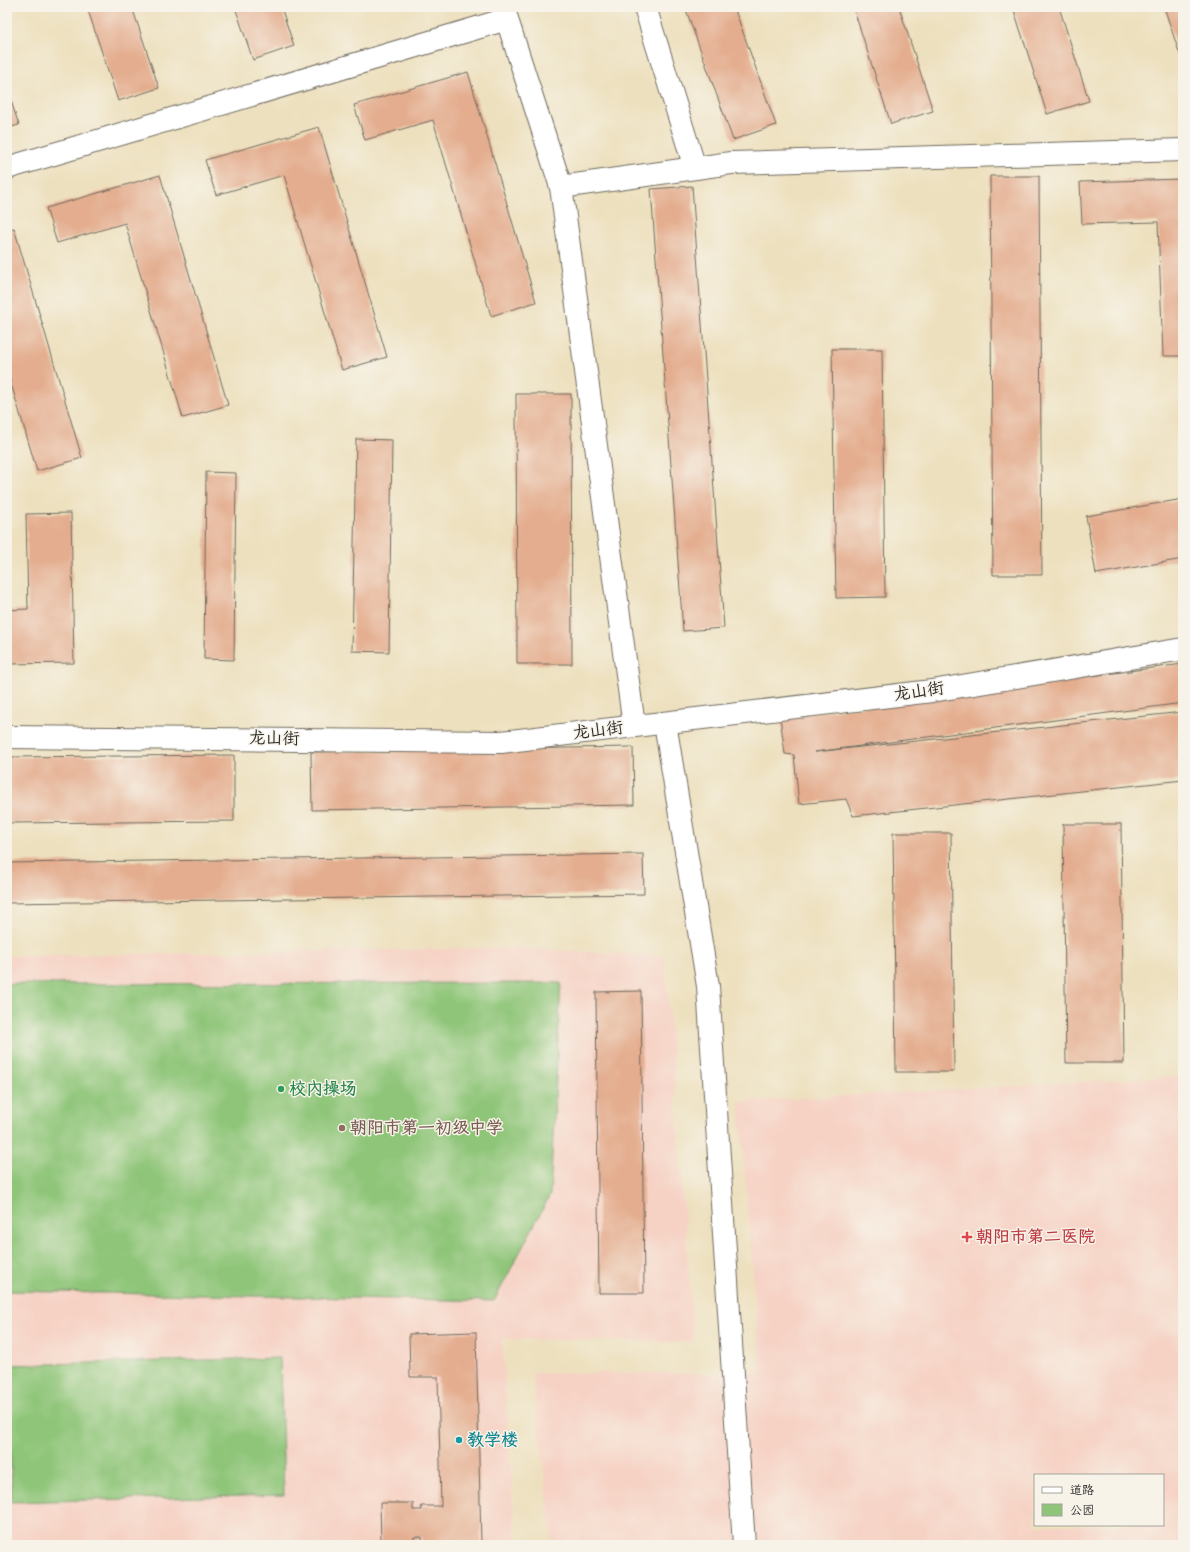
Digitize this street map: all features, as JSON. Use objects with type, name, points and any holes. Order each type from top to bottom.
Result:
[{"type":"street","points":[[645,7],[695,168]]},
{"type":"street","points":[[7,168],[505,13],[561,187],[634,726]]},
{"type":"street","points":[[561,187],[731,163],[1183,150]]},
{"type":"street","name":"龙山街","points":[[7,737],[501,742],[932,691],[1183,648]]},
{"type":"street","points":[[665,723],[708,986],[744,1545]]},
{"type":"shaded area","name":"朝阳市第一初级中学","points":[[514,948],[665,956],[694,1342],[502,1339],[516,1545],[7,1545],[7,956]]},
{"type":"shaded area","name":"朝阳市第二医院","points":[[1183,1076],[1183,1545],[553,1545],[532,1373],[761,1373],[739,1102]]},
{"type":"green space","name":"校内操场","points":[[561,983],[550,1195],[494,1301],[7,1291],[7,984]]},
{"type":"green space","points":[[280,1358],[284,1495],[12,1502],[8,1365]]},
{"type":"building","points":[[87,7],[132,7],[159,88],[118,101]]},
{"type":"building","points":[[235,7],[281,7],[294,46],[253,60]]},
{"type":"building","points":[[685,7],[734,7],[776,125],[733,140]]},
{"type":"building","points":[[853,7],[899,7],[933,111],[891,124]]},
{"type":"building","points":[[1013,7],[1059,7],[1089,101],[1047,114]]},
{"type":"building","points":[[1164,7],[1183,7],[1183,64]]},
{"type":"building","points":[[468,72],[536,302],[491,316],[433,120],[365,140],[354,105]]},
{"type":"building","points":[[7,89],[19,125],[7,128]]},
{"type":"building","points":[[319,127],[387,357],[342,370],[284,175],[216,195],[205,160]]},
{"type":"building","points":[[160,175],[228,405],[183,418],[125,223],[57,243],[46,208]]},
{"type":"building","points":[[990,176],[1039,176],[1042,575],[993,575]]},
{"type":"building","points":[[1183,179],[1183,356],[1163,356],[1158,222],[1082,224],[1080,182]]},
{"type":"building","points":[[692,186],[724,628],[683,631],[651,189]]},
{"type":"building","points":[[14,228],[82,458],[37,471],[7,370],[7,230]]},
{"type":"building","points":[[832,349],[882,349],[885,597],[836,598]]},
{"type":"building","points":[[516,394],[571,394],[572,664],[517,664]]},
{"type":"building","points":[[356,439],[392,440],[389,652],[352,651]]},
{"type":"building","points":[[206,472],[236,473],[234,660],[204,659]]},
{"type":"building","points":[[1183,499],[1183,559],[1096,574],[1086,516]]},
{"type":"building","points":[[71,513],[74,663],[7,664],[7,610],[28,609],[26,514]]},
{"type":"building","points":[[1183,664],[1183,703],[815,752],[1183,712],[1183,780],[853,816],[846,799],[799,804],[794,755],[785,754],[780,717]]},
{"type":"building","points":[[633,747],[634,805],[312,810],[311,752]]},
{"type":"building","points":[[234,755],[234,821],[7,823],[7,757]]},
{"type":"building","points":[[1063,824],[1121,824],[1124,1063],[1066,1063]]},
{"type":"building","points":[[893,833],[951,833],[954,1072],[896,1072]]},
{"type":"building","points":[[643,854],[644,894],[7,903],[7,863]]},
{"type":"building","points":[[641,991],[644,1293],[599,1293],[596,992]]},
{"type":"building","name":"教学楼","points":[[476,1332],[481,1543],[496,1542],[496,1545],[423,1545],[422,1537],[414,1537],[414,1544],[381,1545],[380,1503],[413,1503],[413,1510],[422,1510],[421,1506],[441,1506],[438,1377],[410,1377],[409,1334]]},
{"type":"place","name":"校内操场","points":[[281,1089]]},
{"type":"place","name":"朝阳市第一初级中学","points":[[342,1128]]},
{"type":"place","name":"朝阳市第二医院","points":[[967,1237]]},
{"type":"place","name":"教学楼","points":[[459,1440]]}]
